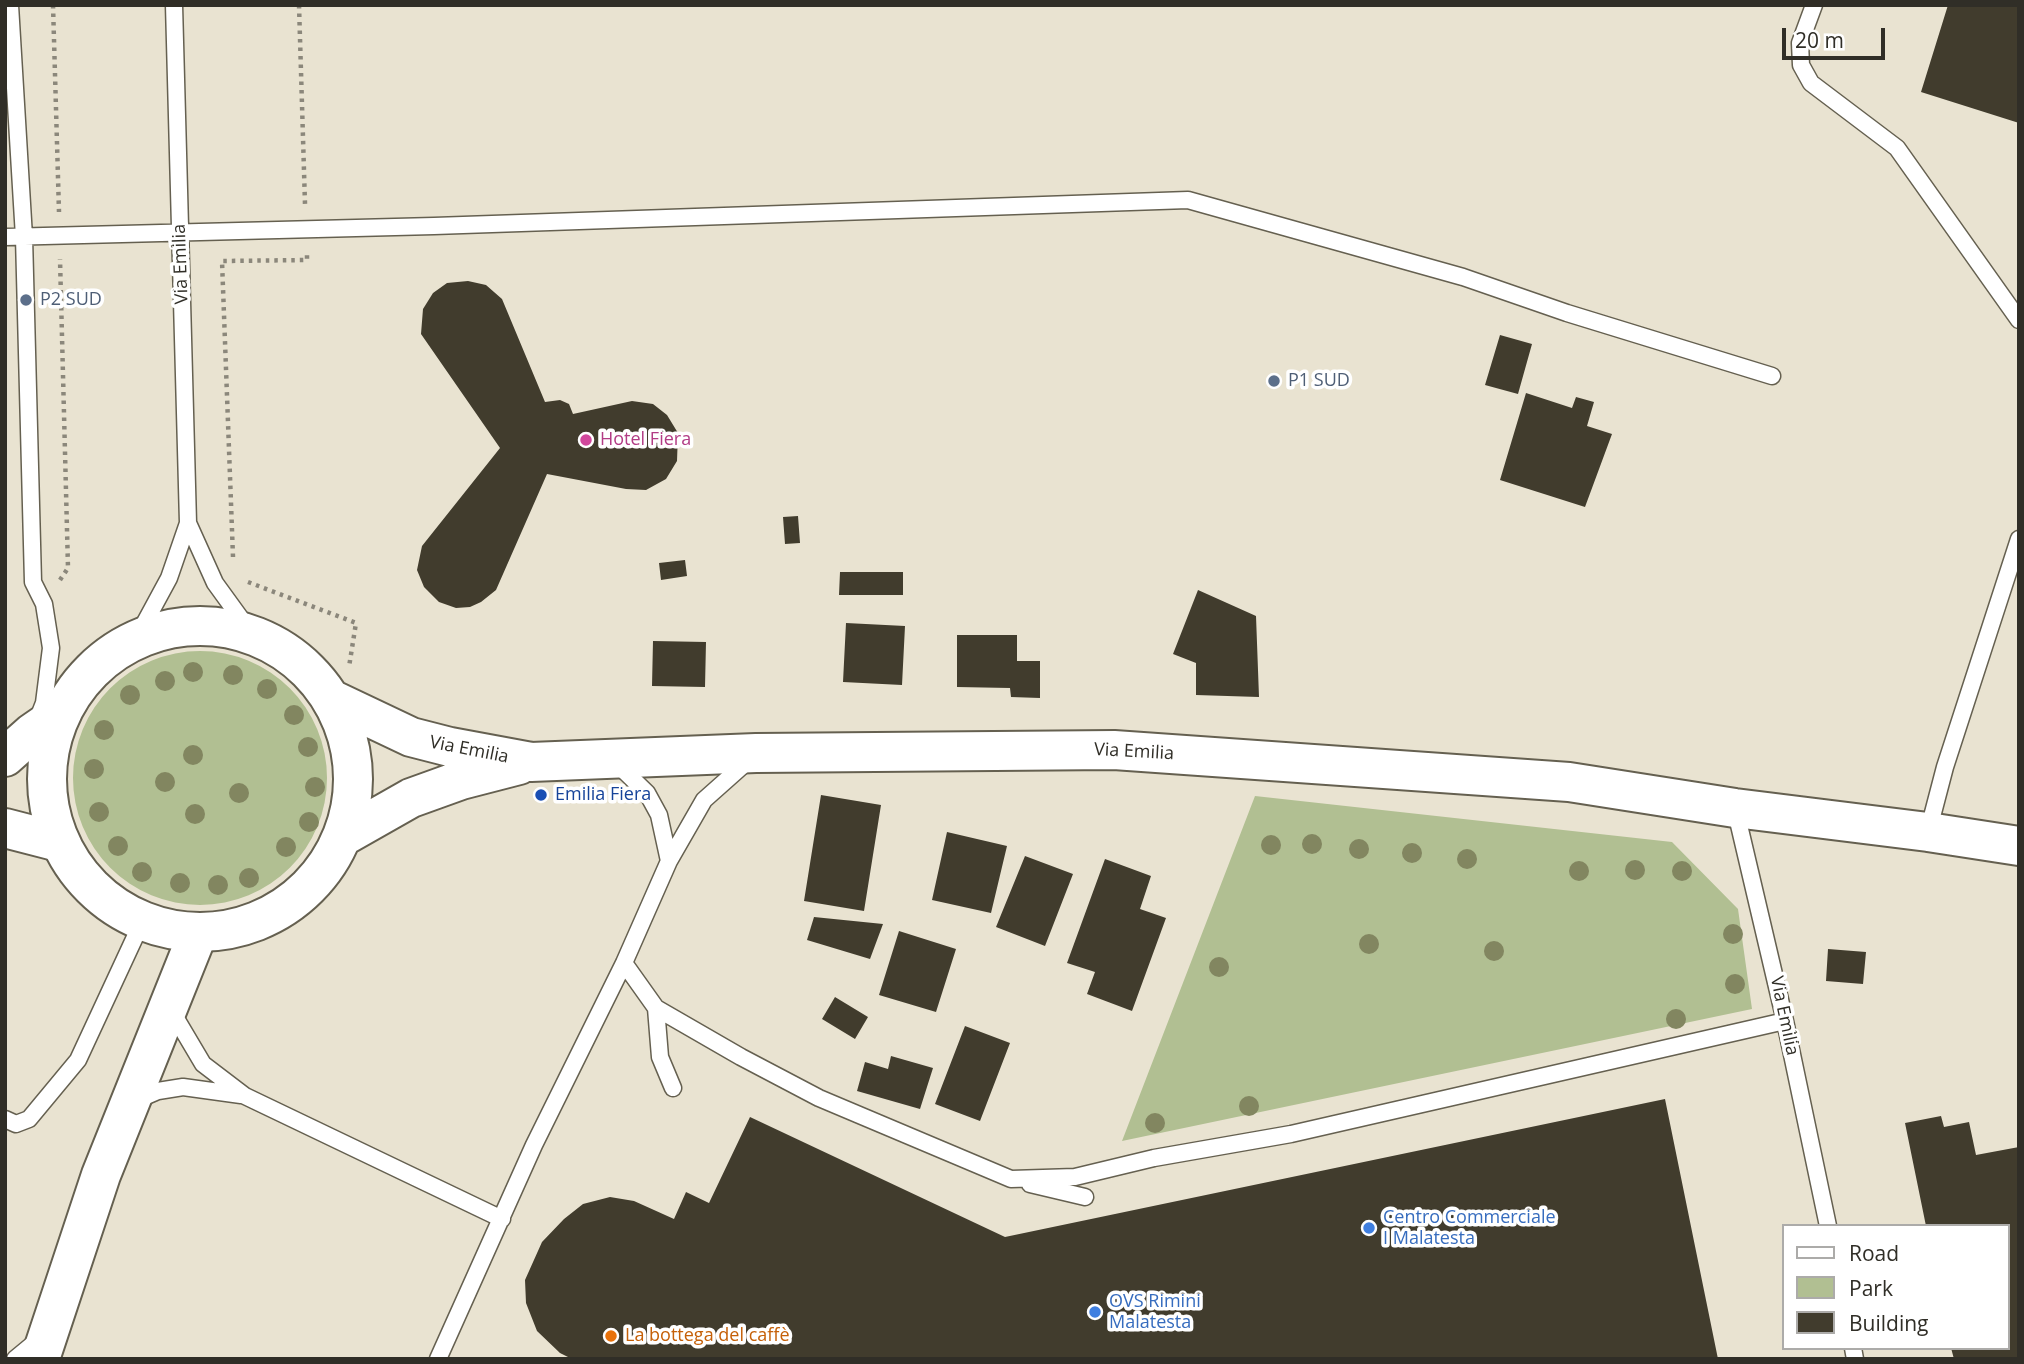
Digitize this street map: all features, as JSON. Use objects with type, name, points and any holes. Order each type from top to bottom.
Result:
[{"type":"main road","points":[[214,626],[252,634],[341,686],[354,790],[344,836],[320,876],[286,908],[244,927],[198,933],[169,930],[142,922],[108,903],[80,876],[59,842],[47,799],[47,755],[23,742],[92,669],[136,639],[173,628],[214,626]]},
{"type":"main road","name":"Via Emilia","points":[[341,686],[411,737],[531,762],[755,753],[1114,750],[1569,782],[1735,808],[2019,846]]},
{"type":"main road","name":"Via Emilia","points":[[344,836],[411,797],[461,780],[531,762]]},
{"type":"main road","points":[[5,828],[59,842]]},
{"type":"main road","points":[[45,1345],[128,1104],[198,933]]},
{"type":"lane","points":[[10,5],[24,236],[33,582],[44,604],[51,648],[44,703],[23,742]]},
{"type":"lane","name":"Via Emilia","points":[[136,639],[169,578],[188,523],[174,5]]},
{"type":"lane","points":[[1814,5],[1800,43],[1801,65],[1811,83],[1897,148],[2019,320]]},
{"type":"lane","points":[[5,237],[1188,200],[1464,277],[1577,316],[1772,376]]},
{"type":"lane","name":"Via Emilia","points":[[188,523],[215,583],[252,634]]},
{"type":"lane","points":[[1928,832],[1945,767],[2019,538]]},
{"type":"lane","points":[[438,1359],[534,1145],[624,963],[669,861],[704,800],[755,753]]},
{"type":"lane","points":[[612,760],[647,793],[659,815],[669,861]]},
{"type":"lane","name":"Via Emilia","points":[[1735,808],[1785,1021],[1828,1224]]},
{"type":"lane","points":[[5,1119],[16,1124],[29,1119],[78,1060],[142,922]]},
{"type":"lane","points":[[624,963],[656,1008],[819,1098],[1011,1179],[1085,1197]]},
{"type":"lane","points":[[168,1004],[202,1064],[245,1096],[502,1219]]},
{"type":"lane","points":[[656,1008],[660,1057],[673,1088]]},
{"type":"lane","points":[[1011,1179],[1075,1177],[1154,1158],[1291,1134],[1785,1021]]},
{"type":"lane","points":[[128,1104],[158,1091],[183,1087],[245,1096]]},
{"type":"lane","points":[[15,1359],[45,1345]]},
{"type":"path","points":[[44,604],[68,568],[53,5]]},
{"type":"path","points":[[233,560],[222,261],[307,260],[299,5]]},
{"type":"path","points":[[247,582],[356,623],[341,686]]},
{"type":"green space","points":[[200,651],[225,654],[248,661],[260,666],[290,688],[312,718],[317,730],[324,753],[327,778],[324,803],[317,826],[312,838],[290,868],[260,890],[248,895],[225,902],[200,905],[175,902],[152,895],[140,890],[110,868],[88,838],[83,826],[76,803],[73,778],[76,753],[83,730],[88,718],[110,688],[140,666],[152,661],[175,654]]},
{"type":"green space","points":[[1255,796],[1672,842],[1738,909],[1752,1009],[1122,1141]]},
{"type":"building","points":[[1948,5],[2019,5],[2019,123],[1921,92]]},
{"type":"building","name":"Hotel Fiera","points":[[468,281],[486,285],[502,299],[545,402],[560,400],[569,404],[573,414],[632,401],[653,404],[667,415],[678,433],[677,461],[666,479],[646,490],[626,489],[547,474],[496,590],[470,607],[456,608],[439,602],[424,587],[417,570],[422,546],[500,448],[421,334],[423,309],[433,293],[447,283]]},
{"type":"building","points":[[1500,335],[1532,344],[1518,394],[1485,385]]},
{"type":"building","points":[[1526,393],[1572,408],[1576,397],[1594,402],[1587,426],[1612,434],[1585,507],[1500,480]]},
{"type":"building","points":[[798,516],[800,543],[785,544],[783,517]]},
{"type":"building","points":[[685,560],[687,576],[661,580],[659,563]]},
{"type":"building","points":[[840,572],[903,572],[903,595],[839,595]]},
{"type":"building","points":[[1198,590],[1256,616],[1259,697],[1196,695],[1196,663],[1173,654]]},
{"type":"building","points":[[846,623],[905,626],[902,685],[843,682]]},
{"type":"building","points":[[957,635],[1017,635],[1017,661],[1040,661],[1040,698],[1011,697],[1010,688],[957,687]]},
{"type":"building","points":[[653,641],[706,642],[705,687],[652,686]]},
{"type":"building","points":[[821,795],[881,805],[864,911],[804,901]]},
{"type":"building","points":[[947,832],[1007,846],[991,913],[932,900]]},
{"type":"building","points":[[1025,856],[1073,874],[1045,946],[996,927]]},
{"type":"building","points":[[1105,859],[1151,876],[1140,909],[1166,918],[1132,1011],[1087,994],[1095,972],[1067,963]]},
{"type":"building","points":[[814,917],[883,924],[870,959],[807,940]]},
{"type":"building","points":[[899,931],[956,949],[936,1012],[879,995]]},
{"type":"building","points":[[1828,949],[1866,952],[1863,984],[1826,981]]},
{"type":"building","points":[[835,997],[868,1017],[855,1039],[822,1019]]},
{"type":"building","points":[[965,1026],[1010,1043],[980,1121],[935,1104]]},
{"type":"building","points":[[891,1056],[933,1068],[920,1109],[857,1091],[865,1062],[888,1069]]},
{"type":"building","name":"Centro Commerciale I Malatesta","points":[[1665,1099],[1718,1359],[572,1359],[560,1353],[537,1331],[526,1303],[525,1280],[542,1242],[564,1219],[583,1204],[610,1197],[634,1201],[674,1219],[686,1192],[709,1203],[750,1117],[1005,1237]]},
{"type":"building","points":[[1941,1116],[1944,1127],[1969,1122],[1976,1155],[2019,1147],[2019,1359],[1954,1359],[1952,1350],[2010,1350],[2010,1224],[1926,1224],[1905,1123]]},
{"type":"place","name":"P2 SUD","points":[[26,300]]},
{"type":"place","name":"P1 SUD","points":[[1274,381]]},
{"type":"place","name":"Hotel Fiera","points":[[586,440]]},
{"type":"place","name":"Emilia Fiera","points":[[541,795]]},
{"type":"place","name":"Centro Commerciale I Malatesta","points":[[1369,1228]]},
{"type":"place","name":"OVS Rimini Malatesta","points":[[1095,1312]]},
{"type":"place","name":"La bottega del caffè","points":[[611,1336]]}]
